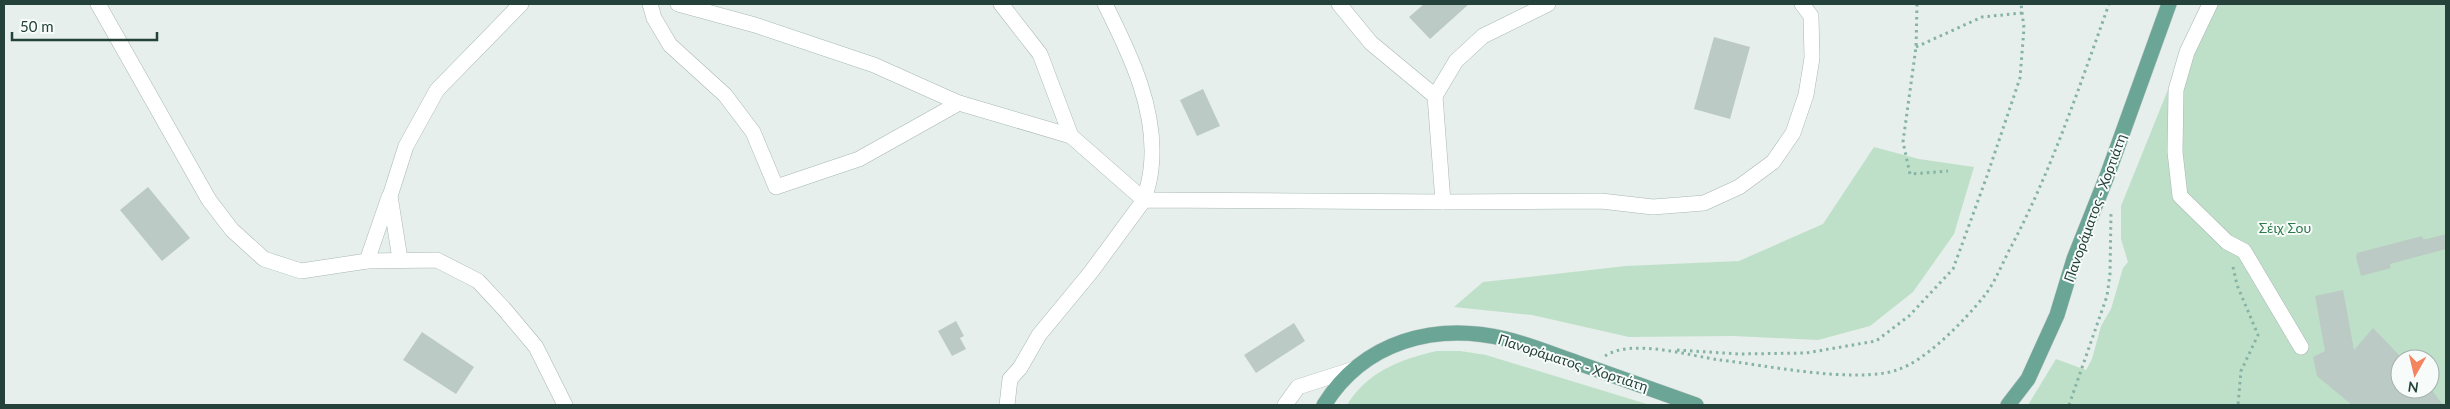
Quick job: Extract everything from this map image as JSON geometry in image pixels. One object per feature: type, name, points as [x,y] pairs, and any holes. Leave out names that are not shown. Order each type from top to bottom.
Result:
[{"type":"main road","name":"Πανοράματος - Χορτιάτη","points":[[2008,405],[2028,379],[2057,315],[2074,259],[2107,176],[2169,4]]},
{"type":"main road","name":"Πανοράματος - Χορτιάτη","points":[[1324,405],[1341,381],[1369,358],[1398,344],[1448,333],[1466,333],[1506,339],[1696,405]]},
{"type":"street","points":[[98,4],[147,94],[185,154],[209,200],[232,230],[264,259],[301,271],[367,261],[400,259],[437,260],[478,281],[536,347],[565,405]]},
{"type":"street","points":[[367,261],[406,146],[437,90],[521,4]]},
{"type":"street","points":[[650,4],[654,18],[670,45],[725,95],[753,132],[776,187],[859,159],[959,103]]},
{"type":"street","points":[[678,4],[755,25],[874,66],[959,103],[1071,136],[1144,200],[1601,202],[1653,206],[1704,203],[1740,187],[1773,162],[1793,133],[1806,95],[1812,58],[1811,16],[1802,4]]},
{"type":"street","points":[[1001,4],[1040,54],[1071,136]]},
{"type":"street","points":[[1006,405],[1010,379],[1020,368],[1039,335],[1091,272],[1144,200],[1151,170],[1152,138],[1140,79],[1105,4]]},
{"type":"street","points":[[1339,4],[1371,43],[1436,96]]},
{"type":"street","points":[[1443,202],[1436,96],[1456,61],[1483,36],[1548,4]]},
{"type":"street","points":[[2210,4],[2187,52],[2178,82],[2175,152],[2180,196],[2227,242],[2244,251],[2301,347]]},
{"type":"street","points":[[390,196],[400,259]]},
{"type":"street","points":[[1285,405],[1298,387],[1354,369]]},
{"type":"path","points":[[1917,4],[1916,47],[1903,142],[1910,174],[1948,171]]},
{"type":"path","points":[[1589,367],[1610,353],[1658,349],[1739,354],[1806,354],[1876,341],[1909,316],[1953,270],[2020,78],[2024,28],[2021,4]]},
{"type":"path","points":[[1658,349],[1715,359],[1793,369],[1866,374],[1897,370],[1939,346],[1986,294],[2031,209],[2109,4]]},
{"type":"path","points":[[1916,47],[1982,17],[2022,13]]},
{"type":"path","points":[[2069,405],[2107,296],[2110,274],[2110,204]]},
{"type":"path","points":[[2227,242],[2237,285],[2258,335],[2241,371],[2238,405]]},
{"type":"green space","name":"Σέιχ Σου","points":[[2217,4],[2446,4],[2446,405],[2028,405],[2056,359],[2086,370],[2092,359],[2101,326],[2111,309],[2123,268],[2128,262],[2121,239],[2121,206],[2188,40],[2199,45]]},
{"type":"green space","points":[[1874,147],[1919,159],[1974,167],[1954,234],[1913,292],[1870,326],[1818,340],[1733,336],[1629,337],[1532,315],[1454,307],[1483,282],[1626,266],[1739,261],[1823,224]]},
{"type":"green space","points":[[1437,351],[1460,351],[1486,355],[1650,405],[1347,405],[1364,384],[1386,369],[1410,358]]},
{"type":"building","points":[[1424,4],[1469,4],[1430,39],[1409,17]]},
{"type":"building","points":[[1714,37],[1750,47],[1730,119],[1694,109]]},
{"type":"building","points":[[1203,89],[1220,126],[1197,136],[1180,100]]},
{"type":"building","points":[[148,187],[190,238],[162,261],[120,210]]},
{"type":"building","points":[[2446,234],[2446,249],[2390,264],[2391,268],[2361,276],[2356,257],[2357,253],[2422,236],[2423,239],[2427,239]]},
{"type":"building","points":[[2343,290],[2354,350],[2373,328],[2393,349],[2390,349],[2390,399],[2438,399],[2443,405],[2352,405],[2317,376],[2313,357],[2325,351],[2315,296]]},
{"type":"building","points":[[956,321],[964,336],[960,338],[966,349],[952,356],[938,331]]},
{"type":"building","points":[[1294,323],[1305,341],[1256,373],[1244,355]]},
{"type":"building","points":[[422,332],[474,367],[456,394],[403,360]]}]
